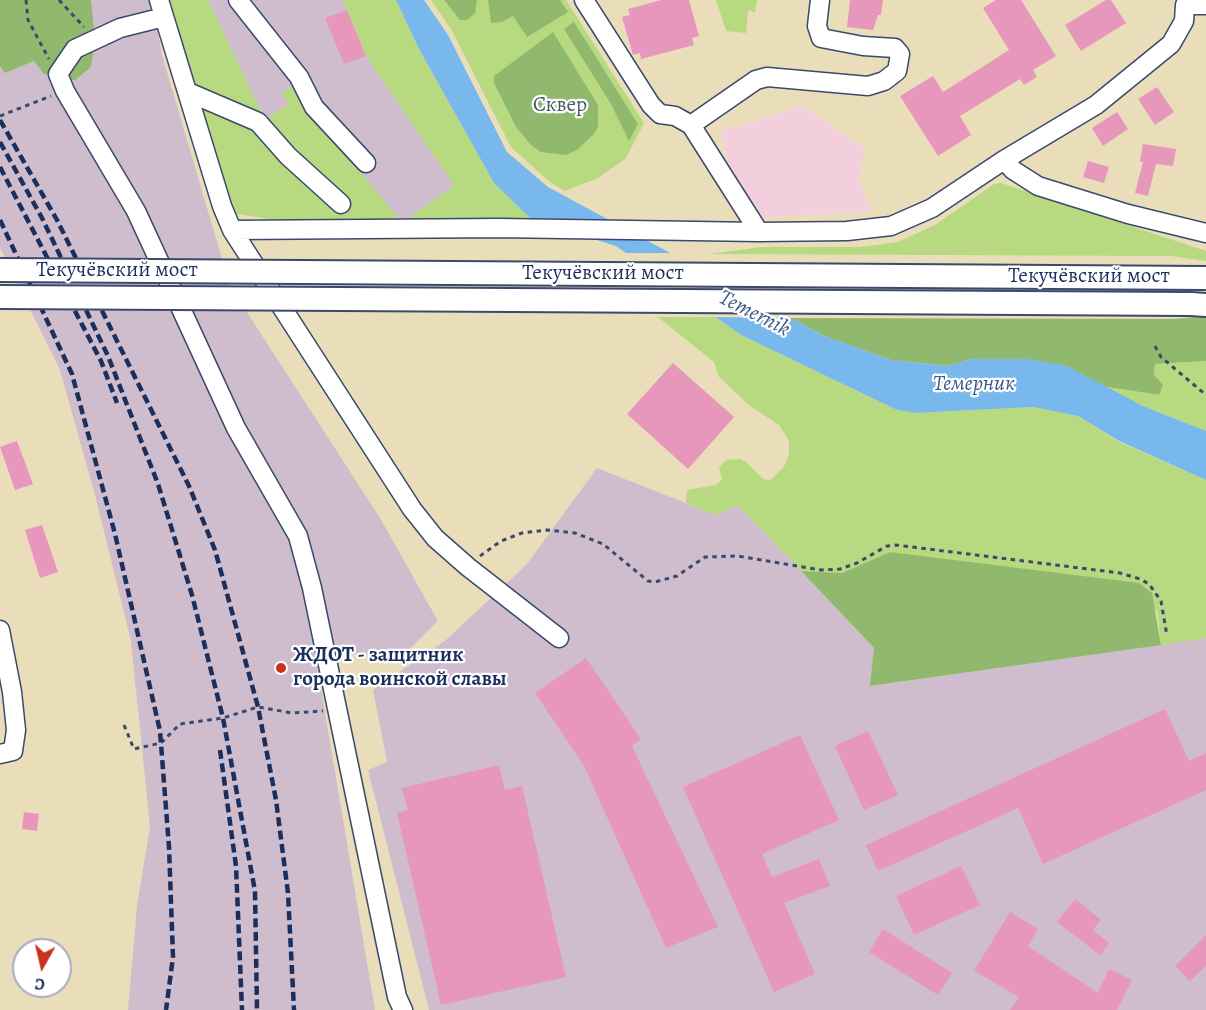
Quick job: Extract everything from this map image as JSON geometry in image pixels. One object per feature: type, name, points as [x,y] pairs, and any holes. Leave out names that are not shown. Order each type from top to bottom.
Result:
[{"type":"main road","name":"Текучёвский мост","points":[[0,270],[1206,278]]},
{"type":"main road","name":"Текучёвский мост","points":[[0,297],[1206,304]]},
{"type":"street","points":[[238,0],[299,77],[314,107],[366,163]]},
{"type":"street","points":[[584,0],[651,105],[660,114],[675,116],[691,125],[759,232]]},
{"type":"street","points":[[691,125],[756,80],[767,77],[868,86],[884,81],[897,71],[900,54],[895,48],[863,46],[821,38],[817,26],[820,0]]},
{"type":"street","points":[[232,230],[499,228],[759,232],[847,231],[891,226],[932,208],[1004,160],[1096,105],[1171,44],[1184,21],[1184,2],[1206,5]]},
{"type":"street","points":[[403,1010],[397,997],[338,711],[298,536],[236,428],[136,211],[65,91],[58,74],[75,50],[162,8],[222,206],[232,230],[412,509],[435,538],[468,567],[559,638]]},
{"type":"street","points":[[188,92],[258,122],[288,156],[341,204]]},
{"type":"street","points":[[1004,160],[1013,170],[1038,186],[1128,214],[1206,233]]},
{"type":"street","points":[[0,630],[12,692],[16,730],[6,752]]},
{"type":"path","points":[[26,0],[28,20],[58,74]]},
{"type":"path","points":[[59,0],[95,40]]},
{"type":"path","points":[[0,116],[65,91]]},
{"type":"path","points":[[1155,346],[1161,357],[1206,395]]},
{"type":"path","points":[[468,567],[501,541],[547,530],[575,533],[603,544],[648,581],[656,582],[677,576],[705,558],[738,555],[821,570],[840,569],[857,563],[887,546],[896,545],[1120,573],[1140,579],[1149,584],[1161,601],[1167,636]]},
{"type":"path","points":[[124,724],[134,749],[161,743],[180,724],[223,718],[258,707],[292,713],[338,711]]},
{"type":"shaded area","points":[[0,0],[152,0],[162,55],[230,286],[380,518],[438,621],[404,655],[315,653],[375,1010],[128,1010],[137,906],[150,827],[131,641],[95,495],[60,370],[0,248]]},
{"type":"shaded area","points":[[208,0],[343,0],[366,56],[455,185],[402,223],[353,166],[289,104],[265,121]]},
{"type":"shaded area","points":[[802,106],[865,149],[859,176],[870,212],[762,217],[731,172],[720,132]]},
{"type":"shaded area","points":[[597,468],[716,515],[738,505],[874,648],[871,686],[1206,638],[1206,1010],[429,1010],[368,770],[387,762],[373,690],[446,640],[527,564]]},
{"type":"green space","points":[[0,0],[91,0],[95,40],[91,67],[75,80],[44,74],[34,61],[5,73],[0,66]]},
{"type":"green space","points":[[170,0],[208,0],[265,120],[288,105],[282,92],[296,85],[302,100],[402,223],[297,223],[237,214],[222,180],[180,44]]},
{"type":"green space","points":[[343,0],[396,0],[419,49],[494,183],[532,220],[402,223],[454,185],[366,56]]},
{"type":"green space","name":"Сквер","points":[[431,0],[566,0],[644,123],[626,158],[598,178],[565,191],[551,183],[511,147],[451,29]]},
{"type":"green space","points":[[444,0],[477,0],[475,13],[467,20],[460,20]]},
{"type":"green space","points":[[488,0],[560,0],[568,12],[527,37],[513,16],[502,22],[491,23]]},
{"type":"green space","points":[[716,0],[757,0],[755,12],[748,11],[746,33],[726,31]]},
{"type":"green space","points":[[574,22],[638,124],[629,141],[611,104],[564,29]]},
{"type":"green space","points":[[553,32],[598,105],[598,127],[594,134],[577,150],[566,155],[541,152],[531,145],[516,127],[494,83],[494,76]]},
{"type":"green space","points":[[1001,183],[1206,251],[1206,261],[1171,256],[709,254],[761,247],[861,247],[898,242],[935,225],[994,184]]},
{"type":"green space","points":[[1206,316],[1206,361],[1155,364],[1154,375],[1163,385],[1159,395],[1101,386],[1067,366],[972,359],[948,366],[891,360],[824,336],[790,318],[1174,319]]},
{"type":"green space","points":[[658,317],[716,317],[741,335],[897,410],[916,413],[1033,407],[1078,416],[1119,442],[1206,480],[1206,638],[1161,645],[1157,611],[950,560],[890,552],[842,573],[801,571],[738,505],[716,515],[686,503],[687,490],[716,485],[722,479],[719,467],[727,460],[740,459],[763,479],[770,480],[784,467],[789,454],[789,441],[779,425],[750,406],[719,377],[714,362]]},
{"type":"green space","points":[[1206,361],[1206,431],[1143,406],[1101,386],[1159,395],[1154,375],[1155,364]]},
{"type":"green space","points":[[890,552],[1139,583],[1152,593],[1161,645],[870,686],[874,648],[801,571],[842,573]]},
{"type":"water","name":"Темерник","points":[[396,0],[424,0],[448,35],[507,152],[548,187],[824,336],[891,360],[948,366],[972,359],[1029,359],[1067,366],[1143,406],[1206,431],[1206,480],[1119,441],[1078,416],[1033,407],[916,413],[897,410],[741,335],[616,246],[532,220],[494,183],[419,49]]},
{"type":"pier","points":[[620,253],[674,253],[796,318],[711,317]]},
{"type":"building","points":[[661,0],[689,0],[699,36],[692,38],[694,45],[641,59],[640,53],[633,55],[622,17],[630,15],[628,9]]},
{"type":"building","points":[[850,0],[883,0],[881,15],[878,15],[873,30],[847,27]]},
{"type":"building","points":[[996,0],[1021,0],[1056,56],[1033,70],[1037,77],[1024,85],[1020,79],[960,116],[971,135],[938,156],[900,96],[933,76],[943,92],[1009,50],[983,8]]},
{"type":"building","points":[[1106,0],[1111,0],[1126,23],[1081,51],[1065,25]]},
{"type":"building","points":[[347,10],[366,56],[344,64],[325,18]]},
{"type":"building","points":[[1157,87],[1174,112],[1155,125],[1138,99]]},
{"type":"building","points":[[1117,112],[1128,129],[1103,146],[1092,128]]},
{"type":"building","points":[[1143,144],[1176,149],[1173,166],[1156,164],[1148,196],[1135,193],[1143,162],[1140,161]]},
{"type":"building","points":[[1088,161],[1109,167],[1104,183],[1083,177]]},
{"type":"building","points":[[673,363],[734,417],[688,469],[627,414]]},
{"type":"building","points":[[17,441],[33,484],[15,490],[0,447]]},
{"type":"building","points":[[42,525],[58,572],[40,578],[25,530]]},
{"type":"building","points":[[586,658],[641,739],[632,746],[718,927],[666,948],[584,766],[535,693]]},
{"type":"building","points":[[1165,709],[1189,761],[1206,753],[1206,790],[1043,864],[1018,808],[878,871],[866,845]]},
{"type":"building","points":[[868,731],[898,795],[864,810],[835,746]]},
{"type":"building","points":[[800,735],[839,820],[762,854],[772,877],[819,859],[830,886],[784,903],[815,974],[774,992],[683,787]]},
{"type":"building","points":[[499,765],[505,790],[522,786],[566,977],[441,1005],[397,813],[408,810],[402,788]]},
{"type":"building","points":[[24,812],[39,814],[37,831],[22,829]]},
{"type":"building","points":[[961,866],[980,905],[914,935],[896,896]]},
{"type":"building","points":[[1075,899],[1101,920],[1093,930],[1109,943],[1100,955],[1057,922]]},
{"type":"building","points":[[1010,912],[1038,929],[1028,946],[1098,993],[1109,969],[1132,980],[1117,1010],[1010,1010],[1019,997],[974,971]]},
{"type":"building","points":[[883,929],[952,973],[938,995],[869,952]]},
{"type":"building","points":[[1206,935],[1206,966],[1190,981],[1175,966]]},
{"type":"railway","points":[[0,120],[57,220],[189,486],[215,550],[258,707],[276,800],[288,893],[294,1010]]},
{"type":"railway","points":[[0,142],[42,218],[108,356],[158,484],[192,595],[223,718],[255,891],[257,1010]]},
{"type":"railway","points":[[0,167],[101,361],[117,403]]},
{"type":"railway","points":[[0,220],[72,374],[115,534],[160,731],[169,847],[173,957],[166,1010]]},
{"type":"railway","points":[[220,750],[236,866],[242,1010]]},
{"type":"place","name":"ЖДОТ - защитник города воинской славы","points":[[281,668]]},
{"type":"water label","name":"Temernik","points":[[754,314]]}]
